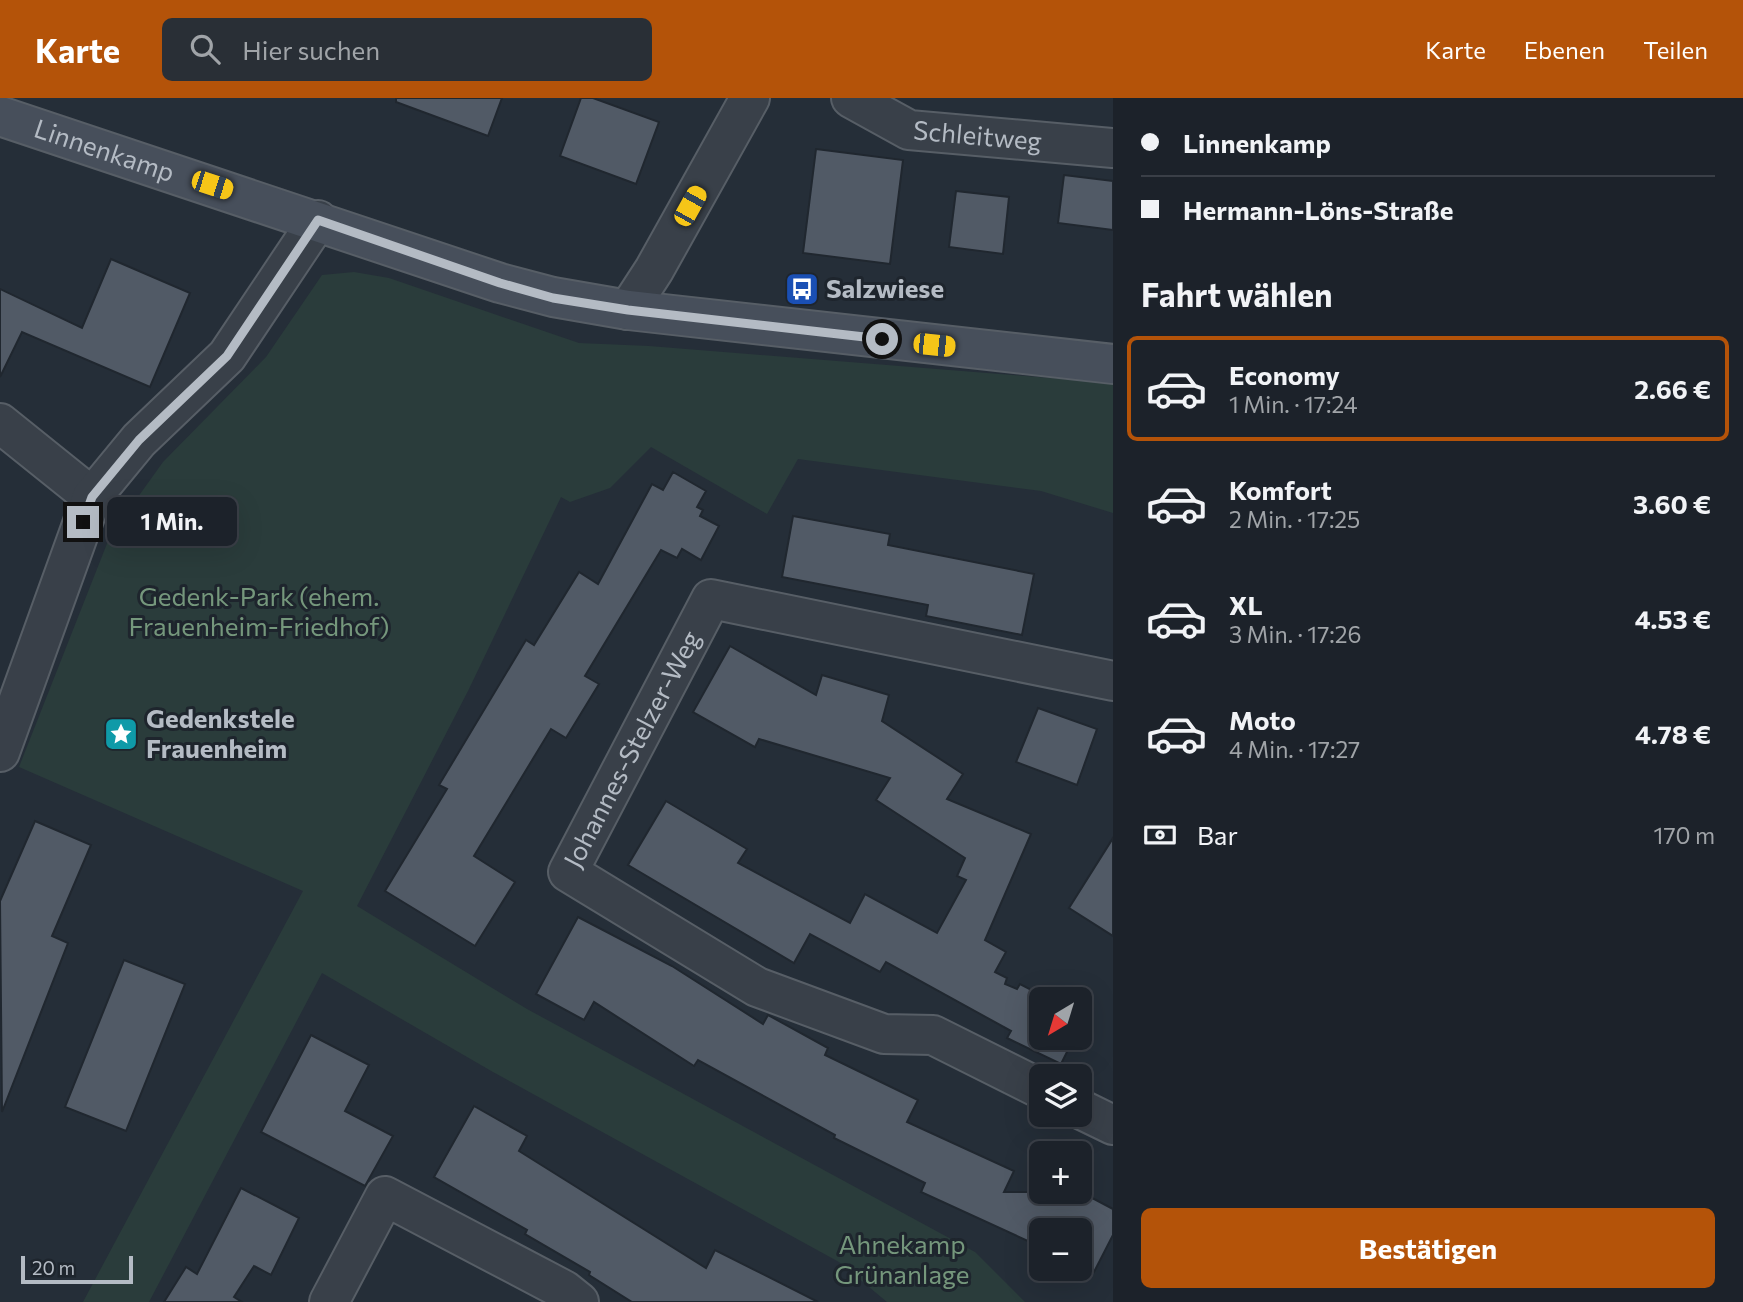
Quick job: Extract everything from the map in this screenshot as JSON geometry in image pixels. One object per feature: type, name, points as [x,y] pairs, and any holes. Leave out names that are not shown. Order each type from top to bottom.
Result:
[{"type":"main road","name":"Linnenkamp","points":[[0,116],[500,283],[553,298],[628,310],[1113,364]]},
{"type":"street","points":[[628,310],[654,270],[750,98]]},
{"type":"street","name":"Schleitweg","points":[[851,98],[909,130],[1113,148]]},
{"type":"street","points":[[0,752],[92,497],[139,440],[227,356],[318,220]]},
{"type":"street","points":[[0,423],[92,497]]},
{"type":"street","name":"Johannes-Stelzer-Weg","points":[[1029,1083],[933,1035],[884,1034],[757,987],[568,872],[710,599],[1113,681]]},
{"type":"street","points":[[1092,1115],[1113,1125]]},
{"type":"street","points":[[329,1302],[385,1196],[564,1290],[579,1302]]},
{"type":"green space","points":[[354,272],[389,278],[579,343],[649,346],[1113,383],[1113,513],[1041,491],[798,459],[767,514],[651,447],[610,488],[570,502],[561,497],[468,691],[357,906],[527,1009],[975,1252],[1025,1302],[887,1302],[839,1262],[493,1072],[322,973],[149,1302],[83,1302],[303,891],[19,767],[110,536],[163,462],[266,357],[322,275]]},
{"type":"building","points":[[396,98],[502,98],[488,136],[396,102]]},
{"type":"building","points":[[581,98],[593,98],[659,122],[636,184],[560,156]]},
{"type":"building","points":[[816,149],[903,160],[890,264],[803,253]]},
{"type":"building","points":[[1064,175],[1113,181],[1113,230],[1058,223]]},
{"type":"building","points":[[956,191],[1009,197],[1003,254],[949,247]]},
{"type":"building","points":[[111,259],[190,293],[150,387],[22,332],[0,377],[0,289],[82,328]]},
{"type":"building","points":[[673,472],[706,491],[697,507],[703,510],[700,516],[719,526],[701,560],[682,549],[677,558],[661,550],[585,676],[599,684],[566,738],[551,729],[474,856],[515,882],[475,946],[385,891],[447,789],[439,785],[526,640],[534,645],[579,572],[598,584],[652,484],[663,490]]},
{"type":"building","points":[[793,516],[890,534],[888,545],[1034,574],[1022,635],[926,616],[928,605],[782,577]]},
{"type":"building","points":[[730,646],[816,695],[822,675],[889,695],[882,721],[963,774],[947,799],[1031,834],[985,940],[1006,952],[995,972],[1007,978],[1005,984],[1017,989],[1020,984],[1029,989],[1029,1049],[1007,1038],[1011,1031],[886,962],[880,972],[810,934],[794,963],[628,865],[666,801],[747,849],[738,863],[850,923],[865,894],[937,933],[966,880],[957,876],[965,858],[876,800],[890,778],[759,739],[755,747],[693,712]]},
{"type":"building","points":[[1038,708],[1097,729],[1077,785],[1016,762]]},
{"type":"building","points":[[35,821],[91,845],[52,936],[68,943],[2,1112],[0,901]]},
{"type":"building","points":[[1113,838],[1113,936],[1069,908]]},
{"type":"building","points":[[578,917],[672,966],[763,1024],[768,1015],[828,1048],[825,1055],[918,1100],[907,1122],[1014,1171],[1004,1192],[1029,1192],[1029,1204],[1092,1204],[1092,1198],[1113,1209],[1113,1235],[1094,1272],[1092,1218],[1029,1218],[1029,1242],[921,1192],[925,1183],[834,1138],[835,1135],[698,1060],[694,1066],[594,1002],[584,1020],[536,994]]},
{"type":"building","points":[[124,960],[185,984],[126,1131],[65,1107]]},
{"type":"building","points":[[311,1035],[369,1065],[345,1111],[393,1136],[365,1186],[261,1132]]},
{"type":"building","points":[[1032,1050],[1068,1050],[1061,1064]]},
{"type":"building","points":[[474,1106],[527,1136],[519,1151],[706,1268],[715,1250],[818,1302],[632,1302],[589,1275],[590,1272],[525,1234],[527,1230],[434,1177]]},
{"type":"building","points":[[241,1188],[299,1218],[271,1275],[254,1266],[234,1297],[242,1302],[164,1302],[186,1267],[197,1274]]},
{"type":"place","name":"Salzwiese","points":[[802,289]]},
{"type":"place","name":"Gedenkstele Frauenheim","points":[[121,734]]},
{"type":"route","points":[[83,522],[92,497],[139,440],[227,356],[318,220],[500,283],[553,298],[628,310],[882,339]]},
{"type":"park label","name":"Gedenk-Park (ehem. Frauenheim-Friedhof)","points":[[259,612]]},
{"type":"park label","name":"Ahnekamp Grünanlage","points":[[902,1260]]}]
